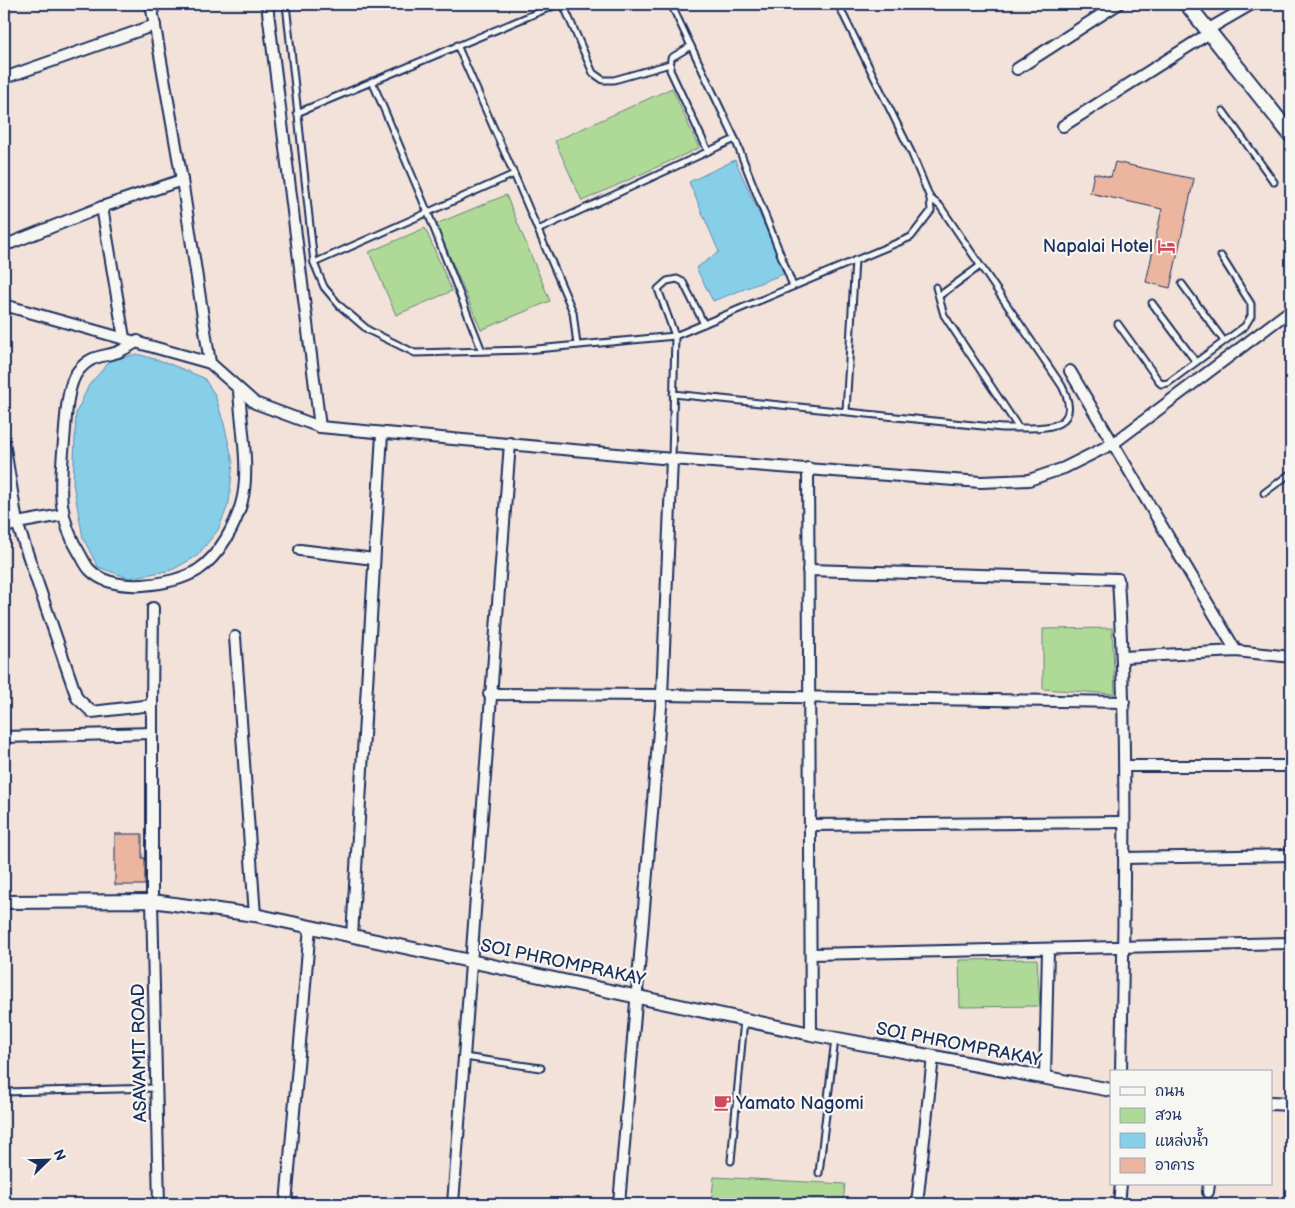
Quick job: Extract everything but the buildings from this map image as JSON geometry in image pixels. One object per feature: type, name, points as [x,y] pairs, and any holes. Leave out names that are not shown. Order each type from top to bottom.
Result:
[{"type":"main road","points":[[1187,4],[1291,135]]},
{"type":"street","points":[[151,4],[182,180],[210,363]]},
{"type":"street","points":[[267,4],[320,427]]},
{"type":"street","points":[[1017,69],[1118,4]]},
{"type":"street","points":[[1063,126],[1252,4]]},
{"type":"street","points":[[4,78],[155,25]]},
{"type":"street","points":[[11,243],[102,207],[182,180]]},
{"type":"street","points":[[102,207],[124,338]]},
{"type":"street","points":[[4,305],[71,326],[138,341],[210,363],[239,391],[255,403],[320,427],[672,459],[981,482],[1029,480],[1064,468],[1114,443],[1291,310]]},
{"type":"street","points":[[138,341],[117,352],[95,356],[77,372],[69,396],[65,427],[60,479],[62,515],[74,545],[90,570],[114,584],[138,586],[198,570],[220,548],[242,501],[245,480],[239,391]]},
{"type":"street","points":[[1070,371],[1236,651]]},
{"type":"street","points":[[352,936],[382,434]]},
{"type":"street","points":[[4,442],[17,523],[72,688],[82,706],[92,712],[152,706]]},
{"type":"street","points":[[453,1204],[489,694],[510,443]]},
{"type":"street","points":[[619,1204],[662,695],[672,459]]},
{"type":"street","points":[[808,468],[811,1034]]},
{"type":"street","points":[[4,528],[17,523],[62,515]]},
{"type":"street","points":[[300,550],[374,558]]},
{"type":"street","points":[[808,570],[1118,579],[1123,656],[1125,766],[1121,1070]]},
{"type":"street","name":"ASAVAMIT ROAD","points":[[153,608],[152,901],[159,1204]]},
{"type":"street","points":[[235,637],[255,915]]},
{"type":"street","points":[[1123,656],[1236,651],[1291,657]]},
{"type":"street","points":[[489,694],[1124,702]]},
{"type":"street","points":[[4,737],[152,733]]},
{"type":"street","points":[[1125,766],[1291,766]]},
{"type":"street","points":[[810,825],[1124,822]]},
{"type":"street","points":[[1124,858],[1291,855]]},
{"type":"street","name":"SOI PHROMPRAKAY","points":[[4,902],[152,901],[255,915],[835,1039],[1110,1090]]},
{"type":"street","points":[[286,1204],[310,926]]},
{"type":"street","points":[[812,954],[1291,943]]},
{"type":"street","points":[[1045,1078],[1048,950]]},
{"type":"street","points":[[917,1204],[933,1057]]},
{"type":"street","points":[[1272,1103],[1291,1104]]},
{"type":"street","points":[[1119,1204],[1121,1186]]},
{"type":"lane","points":[[286,4],[314,263],[324,287],[340,306],[368,330],[415,353],[526,350],[674,336],[911,237],[931,211],[930,198],[912,154],[838,4]]},
{"type":"lane","points":[[297,113],[558,4]]},
{"type":"lane","points":[[563,4],[593,73],[603,80],[614,80],[670,64]]},
{"type":"lane","points":[[672,4],[735,138],[793,286]]},
{"type":"lane","points":[[458,46],[573,312],[577,345]]},
{"type":"lane","points":[[691,46],[671,58],[670,70],[708,151]]},
{"type":"lane","points":[[372,81],[428,213],[482,351]]},
{"type":"lane","points":[[1223,111],[1274,182]]},
{"type":"lane","points":[[538,230],[735,138]]},
{"type":"lane","points":[[314,263],[514,174]]},
{"type":"lane","points":[[673,394],[1018,427],[1052,427],[1065,419],[1070,401],[1062,386],[940,206],[930,198]]},
{"type":"lane","points":[[1118,324],[1161,384],[1168,383],[1245,326],[1251,316],[1251,304],[1221,256]]},
{"type":"lane","points":[[846,412],[855,260]]},
{"type":"lane","points":[[939,296],[980,266]]},
{"type":"lane","points":[[672,459],[674,336],[658,289],[667,282],[677,279],[684,282],[704,324]]},
{"type":"lane","points":[[1182,284],[1224,341]]},
{"type":"lane","points":[[936,287],[944,315],[1018,427]]},
{"type":"lane","points":[[1152,303],[1196,362]]},
{"type":"lane","points":[[1264,493],[1291,474]]},
{"type":"lane","points":[[730,1161],[744,1019]]},
{"type":"lane","points":[[819,1173],[835,1039]]},
{"type":"lane","points":[[464,1057],[541,1068]]},
{"type":"lane","points":[[4,1092],[156,1088]]},
{"type":"green space","points":[[672,88],[699,148],[582,201],[555,141]]},
{"type":"green space","points":[[506,195],[550,301],[481,330],[436,224]]},
{"type":"green space","points":[[425,228],[452,291],[396,315],[369,252]]},
{"type":"green space","points":[[1112,628],[1115,694],[1043,689],[1043,629]]},
{"type":"green space","points":[[1037,959],[1040,1006],[960,1007],[959,960]]},
{"type":"green space","points":[[714,1177],[845,1184],[843,1204],[711,1204]]},
{"type":"water","points":[[735,160],[786,273],[713,301],[696,268],[719,252],[689,182]]},
{"type":"water","points":[[137,354],[165,362],[204,378],[215,395],[233,462],[229,503],[218,530],[197,556],[172,570],[129,578],[98,567],[83,538],[73,483],[76,413],[89,385],[110,361]]},
{"type":"place","name":"Napalai Hotel","points":[[1167,246]]},
{"type":"place","name":"Yamato Nagomi","points":[[722,1103]]}]
